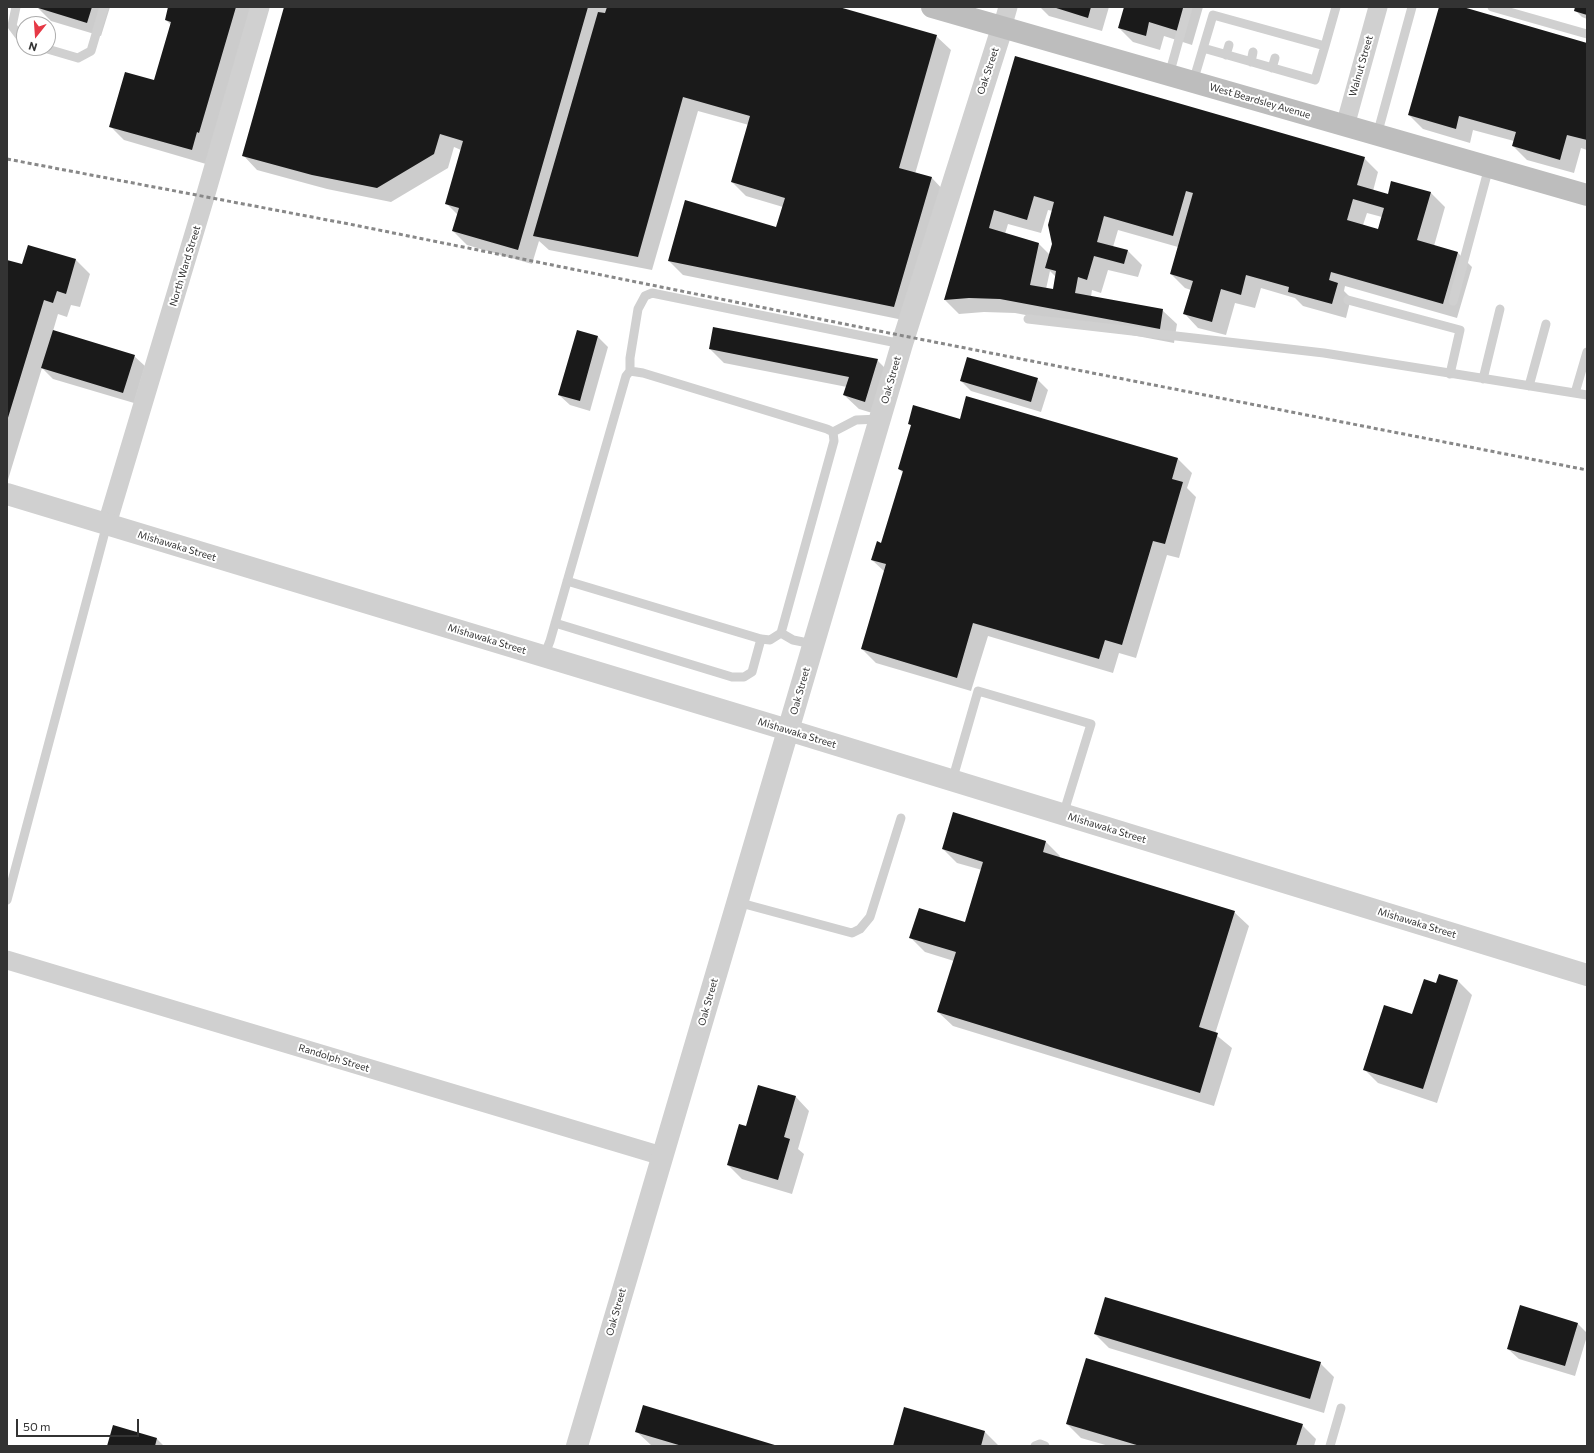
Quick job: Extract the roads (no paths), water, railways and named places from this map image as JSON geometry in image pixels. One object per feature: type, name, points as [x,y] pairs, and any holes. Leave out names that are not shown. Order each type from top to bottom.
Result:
[{"type":"main road","name":"West Beardsley Avenue","points":[[932,7],[1587,195]]},
{"type":"street","name":"North Ward Street","points":[[107,524],[205,198],[260,7]]},
{"type":"street","name":"Oak Street","points":[[577,1446],[902,344],[1008,7]]},
{"type":"street","name":"Walnut Street","points":[[1345,126],[1377,7]]},
{"type":"street","name":"Mishawaka Street","points":[[7,494],[788,730],[1587,975]]},
{"type":"street","name":"Randolph Street","points":[[7,960],[662,1156]]},
{"type":"lane","points":[[16,7],[12,26],[16,31]]},
{"type":"lane","points":[[56,52],[78,58],[91,51],[104,7]]},
{"type":"lane","points":[[1169,75],[1188,7]]},
{"type":"lane","points":[[1203,48],[1315,80],[1336,7]]},
{"type":"lane","points":[[1377,135],[1398,53],[1412,7]]},
{"type":"lane","points":[[1492,7],[1587,34]]},
{"type":"lane","points":[[1193,82],[1213,15],[1234,25],[1260,28],[1280,38],[1325,46]]},
{"type":"lane","points":[[1257,37],[1260,28]]},
{"type":"lane","points":[[1226,55],[1229,45]]},
{"type":"lane","points":[[1251,62],[1253,52]]},
{"type":"lane","points":[[1272,68],[1275,58]]},
{"type":"lane","points":[[1453,301],[1489,167]]},
{"type":"lane","points":[[544,656],[555,623],[626,376],[630,371],[630,358],[638,309],[645,296],[652,293],[902,344]]},
{"type":"lane","points":[[1348,300],[1460,330],[1450,374]]},
{"type":"lane","points":[[1483,379],[1500,309]]},
{"type":"lane","points":[[1028,319],[1324,353],[1587,395]]},
{"type":"lane","points":[[1529,386],[1546,324]]},
{"type":"lane","points":[[1575,393],[1587,352]]},
{"type":"lane","points":[[630,371],[643,373],[833,432]]},
{"type":"lane","points":[[833,432],[856,420],[880,419]]},
{"type":"lane","points":[[567,580],[761,639],[770,640],[781,634],[834,442],[833,432]]},
{"type":"lane","points":[[7,900],[107,524]]},
{"type":"lane","points":[[555,623],[732,677],[744,677],[752,672],[761,639]]},
{"type":"lane","points":[[781,634],[793,640],[813,644]]},
{"type":"lane","points":[[952,781],[978,691],[1091,724],[1063,814]]},
{"type":"lane","points":[[737,902],[852,934],[860,929],[870,917],[902,818]]},
{"type":"lane","points":[[1330,1446],[1342,1408]]},
{"type":"lane","points":[[1035,1446],[1040,1444],[1045,1446]]},
{"type":"railway","points":[[7,159],[354,225],[904,336],[1587,470]]}]
